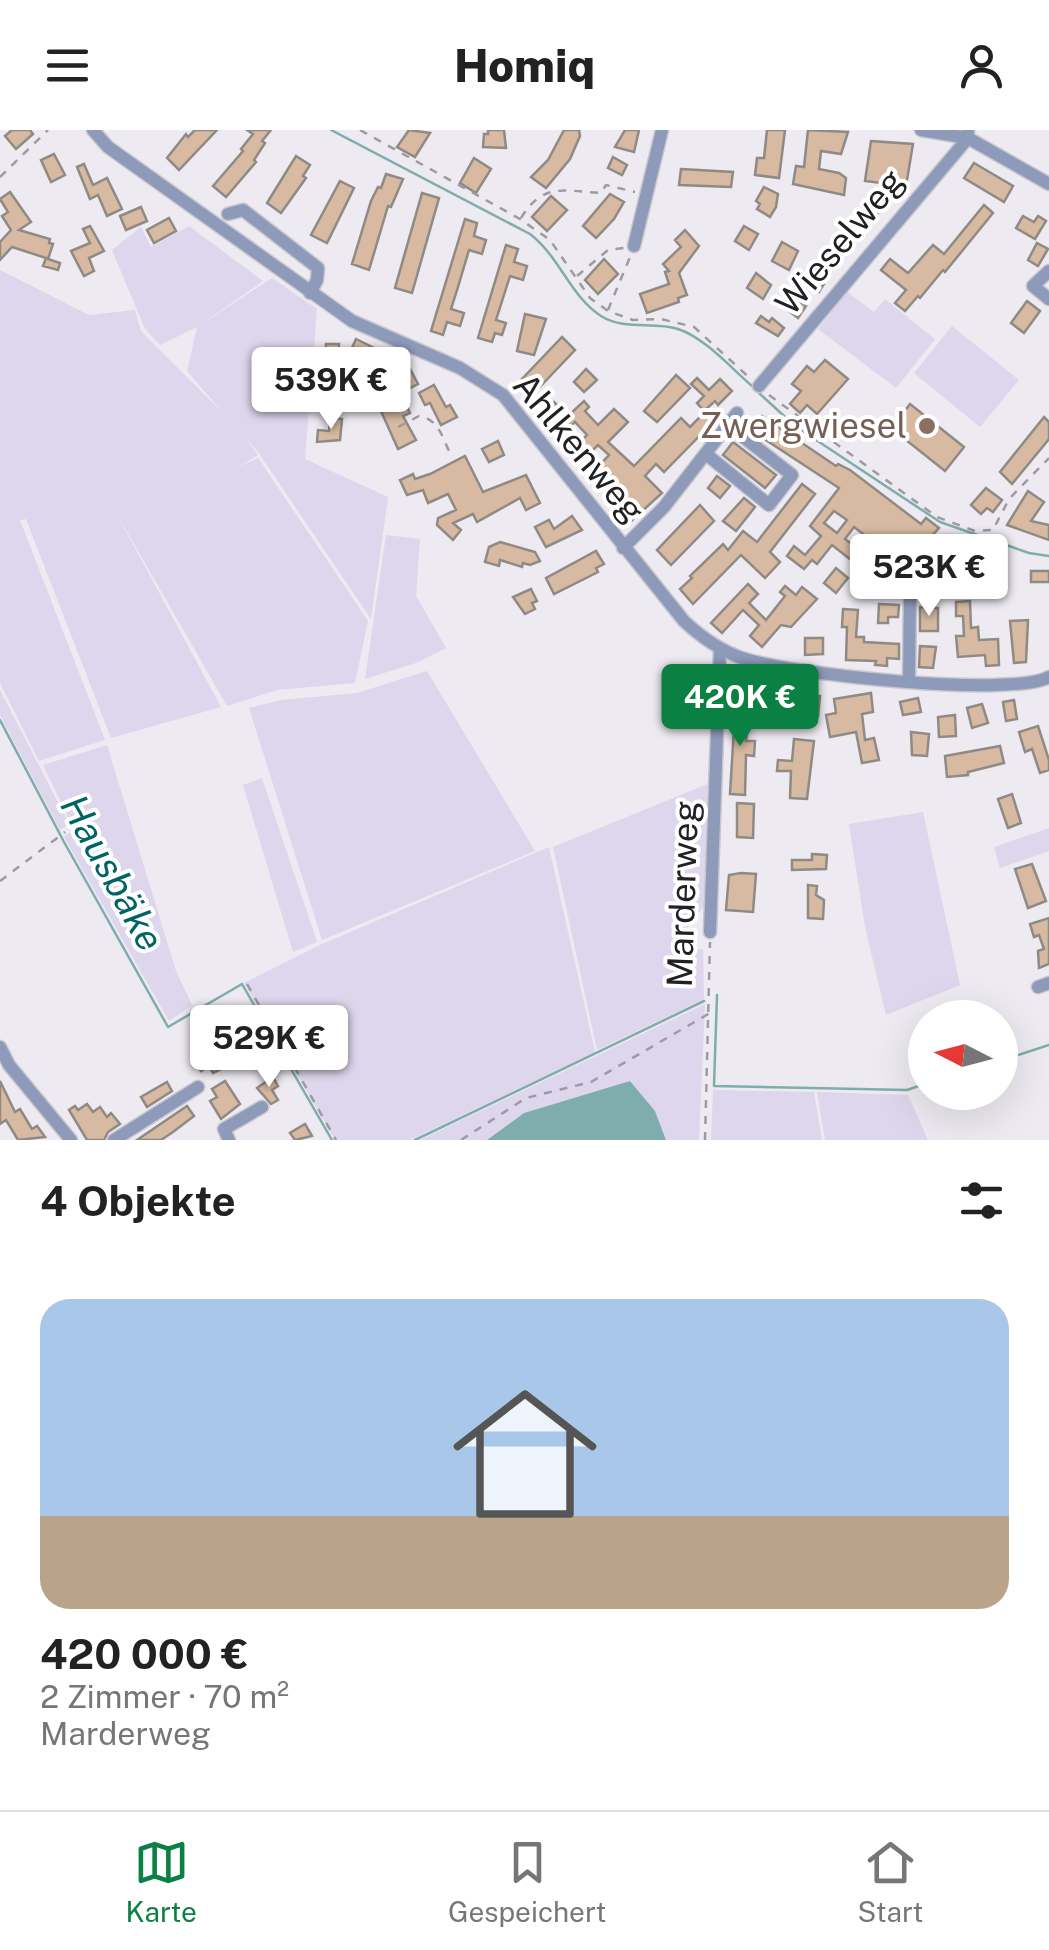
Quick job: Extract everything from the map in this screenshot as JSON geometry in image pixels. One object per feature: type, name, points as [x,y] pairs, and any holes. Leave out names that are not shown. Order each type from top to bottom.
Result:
[{"type":"street","name":"Ahlkenweg","points":[[93,130],[108,147],[352,321],[460,368],[503,395],[684,620],[720,650],[772,666],[908,680],[1023,686],[1048,681]]},
{"type":"street","points":[[634,246],[662,130]]},
{"type":"street","points":[[921,130],[968,134],[1049,184]]},
{"type":"street","name":"Wieselweg","points":[[759,386],[968,134]]},
{"type":"street","points":[[228,214],[243,210],[318,268],[310,293]]},
{"type":"street","points":[[1049,272],[1034,286],[1049,299]]},
{"type":"street","points":[[623,548],[645,530],[732,419],[792,475],[769,505],[706,454]]},
{"type":"street","points":[[908,680],[910,584],[933,558]]},
{"type":"street","name":"Marderweg","points":[[710,932],[720,650]]},
{"type":"street","points":[[0,1048],[71,1140]]},
{"type":"street","points":[[114,1140],[198,1087]]},
{"type":"street","points":[[229,1140],[224,1129],[262,1107]]},
{"type":"path","points":[[0,178],[48,130]]},
{"type":"path","points":[[360,130],[520,219],[550,240],[590,298],[608,311],[632,320],[661,319],[694,327],[759,386],[937,518],[964,528],[993,530],[1009,500],[1049,458]]},
{"type":"path","points":[[520,219],[537,197],[552,190],[600,193],[606,185],[648,194]]},
{"type":"path","points":[[576,277],[608,250],[634,246]]},
{"type":"path","points":[[608,311],[634,246]]},
{"type":"path","points":[[398,427],[420,416],[430,419],[450,451]]},
{"type":"path","points":[[0,881],[65,832]]},
{"type":"path","name":"Marderweg","points":[[705,1140],[710,932]]},
{"type":"path","points":[[247,984],[336,1140]]},
{"type":"path","points":[[462,1140],[526,1098],[591,1082],[710,1013]]},
{"type":"shaded area","points":[[189,226],[263,281],[197,327],[160,345],[145,329],[112,250],[141,227],[151,247]]},
{"type":"shaded area","points":[[0,270],[89,315],[135,310],[141,331],[223,413],[187,371],[197,327],[272,278],[317,309],[305,459],[388,497],[371,619],[258,452],[245,438],[258,455],[238,467],[258,458],[368,621],[355,683],[277,690],[227,706],[114,509],[221,707],[111,738],[26,519],[20,520],[105,740],[39,761],[0,683]]},
{"type":"shaded area","points":[[847,292],[874,312],[885,299],[935,339],[896,388],[818,329]]},
{"type":"shaded area","points":[[952,326],[1019,380],[980,427],[914,373]]},
{"type":"shaded area","points":[[386,535],[420,539],[416,596],[446,648],[416,663],[365,679]]},
{"type":"shaded area","points":[[427,671],[535,851],[322,940],[249,708],[281,700],[357,693]]},
{"type":"shaded area","points":[[0,690],[69,824],[60,830],[0,715]]},
{"type":"shaded area","points":[[107,745],[176,971],[192,1005],[169,1021],[64,837],[74,829],[43,765]]},
{"type":"shaded area","points":[[262,778],[317,942],[293,952],[243,785]]},
{"type":"shaded area","points":[[710,783],[704,906],[685,931],[686,949],[703,949],[704,999],[597,1050],[553,847]]},
{"type":"shaded area","points":[[923,812],[960,985],[923,1000],[908,1000],[908,1006],[886,1015],[865,927],[849,824]]},
{"type":"shaded area","points":[[1049,828],[1049,851],[1000,868],[994,847]]},
{"type":"shaded area","points":[[549,847],[595,1052],[410,1140],[335,1140],[244,983],[320,945]]},
{"type":"shaded area","points":[[705,1004],[699,1140],[666,1140],[655,1111],[630,1081],[524,1113],[487,1140],[420,1140]]},
{"type":"shaded area","points":[[713,1090],[814,1092],[822,1140],[711,1140]]},
{"type":"shaded area","points":[[817,1092],[908,1095],[908,1110],[915,1110],[928,1140],[825,1140]]},
{"type":"water","points":[[630,1081],[655,1111],[666,1140],[487,1140],[524,1113]]},
{"type":"building","points":[[12,130],[30,130],[33,134],[16,149],[5,136]]},
{"type":"building","points":[[195,130],[217,130],[179,170],[167,158],[186,134],[188,137]]},
{"type":"building","points":[[247,130],[271,130],[262,141],[265,143],[256,162],[226,197],[213,186],[243,151],[253,134]]},
{"type":"building","points":[[409,130],[430,133],[415,157],[397,147]]},
{"type":"building","points":[[488,130],[504,130],[506,148],[483,147]]},
{"type":"building","points":[[564,130],[579,130],[580,136],[570,159],[546,188],[531,177],[548,160]]},
{"type":"building","points":[[625,130],[639,130],[634,152],[615,147]]},
{"type":"building","points":[[767,130],[785,130],[779,178],[755,175],[757,158],[764,158]]},
{"type":"building","points":[[808,130],[848,132],[841,154],[821,151],[819,169],[846,178],[844,195],[793,184],[796,166],[804,167]]},
{"type":"building","points":[[871,141],[913,144],[906,186],[865,181]]},
{"type":"building","points":[[54,154],[65,175],[51,182],[41,160]]},
{"type":"building","points":[[296,156],[310,165],[303,176],[306,178],[281,213],[267,203]]},
{"type":"building","points":[[613,157],[627,165],[622,175],[608,168]]},
{"type":"building","points":[[474,158],[491,169],[476,193],[460,183]]},
{"type":"building","points":[[974,163],[1013,186],[1004,202],[964,178]]},
{"type":"building","points":[[84,164],[93,185],[107,178],[122,209],[107,216],[98,195],[90,199],[77,167]]},
{"type":"building","points":[[681,169],[733,172],[731,187],[679,185]]},
{"type":"building","points":[[386,174],[403,179],[391,207],[388,206],[369,270],[352,264],[371,201]]},
{"type":"building","points":[[340,181],[354,188],[327,243],[311,235]]},
{"type":"building","points":[[764,187],[778,194],[770,217],[757,209],[760,204],[756,201]]},
{"type":"building","points":[[10,192],[31,222],[19,230],[50,239],[53,244],[48,259],[60,263],[58,270],[43,266],[46,258],[12,247],[0,260],[0,242],[11,230],[2,216],[8,212],[0,199]]},
{"type":"building","points":[[422,193],[439,198],[412,293],[395,288]]},
{"type":"building","points":[[610,194],[624,202],[596,238],[583,226]]},
{"type":"building","points":[[551,196],[567,210],[547,231],[532,217]]},
{"type":"building","points":[[870,198],[882,208],[871,221],[859,211]]},
{"type":"building","points":[[984,205],[993,213],[945,272],[905,311],[895,303],[906,290],[881,270],[890,259],[908,273],[933,245],[944,254]]},
{"type":"building","points":[[141,207],[147,221],[126,230],[120,216]]},
{"type":"building","points":[[1023,216],[1034,222],[1038,216],[1046,221],[1035,239],[1016,228]]},
{"type":"building","points":[[169,218],[176,231],[154,243],[147,230]]},
{"type":"building","points":[[465,219],[477,223],[474,236],[486,240],[482,254],[469,250],[451,309],[464,313],[460,326],[447,322],[443,335],[431,331]]},
{"type":"building","points":[[90,226],[104,251],[89,258],[94,271],[84,276],[71,251],[90,243],[83,229]]},
{"type":"building","points":[[744,226],[758,234],[749,250],[735,241]]},
{"type":"building","points":[[685,230],[699,246],[679,273],[687,295],[678,298],[679,302],[647,313],[640,294],[669,284],[665,272],[669,271],[663,264],[681,247],[675,240]]},
{"type":"building","points":[[782,242],[798,251],[789,270],[772,261]]},
{"type":"building","points":[[1037,243],[1048,249],[1038,266],[1028,260]]},
{"type":"building","points":[[506,245],[518,249],[514,262],[527,266],[523,280],[510,276],[496,320],[506,323],[502,335],[495,333],[492,342],[478,338]]},
{"type":"building","points":[[604,259],[618,274],[598,294],[585,280]]},
{"type":"building","points":[[814,264],[830,274],[819,292],[803,282]]},
{"type":"building","points":[[756,273],[771,285],[763,299],[747,288]]},
{"type":"building","points":[[789,294],[806,306],[798,318],[781,305]]},
{"type":"building","points":[[1027,301],[1040,311],[1024,333],[1011,323]]},
{"type":"building","points":[[525,314],[546,319],[534,355],[517,351]]},
{"type":"building","points":[[761,316],[769,322],[772,318],[784,328],[778,336],[756,323]]},
{"type":"building","points":[[562,337],[575,350],[535,392],[522,379]]},
{"type":"building","points":[[356,339],[397,359],[392,371],[374,363],[369,373],[360,369],[367,355],[352,348]]},
{"type":"building","points":[[326,344],[339,344],[338,364],[325,363]]},
{"type":"building","points":[[825,360],[848,379],[817,414],[807,405],[800,413],[790,404],[801,391],[792,384],[807,366],[814,372]]},
{"type":"building","points":[[409,367],[418,384],[404,391],[399,382],[385,389],[381,381]]},
{"type":"building","points":[[586,369],[597,380],[584,392],[574,382]]},
{"type":"building","points":[[340,375],[338,403],[326,402],[327,387],[333,387]]},
{"type":"building","points":[[676,375],[690,388],[657,422],[644,411]]},
{"type":"building","points":[[697,378],[709,390],[720,379],[732,391],[718,405],[715,401],[704,411],[697,403],[704,396],[691,384]]},
{"type":"building","points":[[434,385],[446,407],[450,405],[457,417],[441,425],[430,403],[425,405],[419,393]]},
{"type":"building","points":[[403,399],[410,413],[403,416],[416,440],[398,449],[381,411]]},
{"type":"building","points":[[584,401],[589,407],[585,411],[598,425],[614,409],[628,422],[608,442],[634,466],[681,418],[690,427],[704,413],[713,422],[664,472],[656,464],[645,476],[662,493],[629,523],[622,515],[634,504],[595,470],[609,455],[598,445],[591,452],[580,442],[587,435],[575,422],[564,432],[543,412],[554,402],[568,416]]},
{"type":"building","points":[[910,404],[964,447],[945,471],[891,428]]},
{"type":"building","points":[[762,416],[836,466],[850,470],[921,524],[926,518],[939,528],[931,537],[935,540],[886,591],[832,545],[817,564],[812,560],[804,569],[787,556],[794,546],[805,555],[821,536],[810,526],[839,488],[752,431]],"holes":[[[834,511],[847,520],[837,533],[824,523]],[[854,527],[867,537],[858,549],[845,539]],[[875,543],[893,557],[883,569],[865,555]]]},
{"type":"building","points":[[1044,417],[1049,422],[1049,439],[1012,484],[1000,472]]},
{"type":"building","points":[[330,418],[342,419],[340,440],[317,442],[318,430],[329,431]]},
{"type":"building","points":[[498,441],[504,455],[489,462],[482,449]]},
{"type":"building","points":[[733,442],[776,475],[765,488],[723,455]]},
{"type":"building","points":[[465,456],[483,492],[526,475],[540,503],[526,510],[520,498],[477,522],[473,514],[453,523],[461,530],[453,540],[437,525],[438,518],[456,510],[448,494],[428,503],[423,490],[407,495],[400,480],[413,474],[415,479],[430,474]]},
{"type":"building","points":[[717,476],[730,486],[720,498],[708,488]]},
{"type":"building","points":[[802,484],[815,494],[770,552],[780,562],[765,578],[741,555],[693,604],[680,589],[690,576],[723,544],[728,550],[743,531],[757,542]]},
{"type":"building","points":[[986,488],[1002,500],[993,512],[987,508],[981,514],[971,505]]},
{"type":"building","points":[[1028,491],[1044,502],[1031,521],[1049,525],[1049,540],[1007,525]]},
{"type":"building","points":[[744,498],[755,507],[736,531],[723,521]]},
{"type":"building","points":[[700,505],[714,521],[671,565],[657,550]]},
{"type":"building","points":[[572,516],[582,530],[546,547],[535,527],[549,520],[554,529]]},
{"type":"building","points":[[500,542],[535,552],[540,561],[523,563],[522,567],[500,560],[499,566],[485,562],[489,547]]},
{"type":"building","points":[[968,549],[969,562],[995,561],[996,581],[982,582],[982,570],[953,572],[952,550]]},
{"type":"building","points":[[596,551],[604,564],[596,568],[598,572],[554,594],[546,578]]},
{"type":"building","points":[[836,568],[848,578],[836,593],[824,583]]},
{"type":"building","points":[[936,570],[944,577],[928,594],[921,588]]},
{"type":"building","points":[[1031,571],[1049,571],[1049,582],[1031,582]]},
{"type":"building","points":[[748,584],[758,594],[749,603],[766,620],[785,596],[780,592],[785,586],[796,595],[802,587],[817,599],[791,627],[781,625],[762,647],[750,636],[759,625],[743,610],[722,633],[711,623]]},
{"type":"building","points":[[531,589],[537,601],[532,603],[535,609],[525,614],[513,597]]},
{"type":"building","points":[[970,601],[971,628],[978,627],[979,640],[998,639],[999,665],[986,666],[985,655],[958,657],[956,636],[964,636],[963,616],[956,616],[956,602]]},
{"type":"building","points":[[879,604],[899,605],[898,617],[878,623]]},
{"type":"building","points":[[920,607],[938,608],[938,631],[920,631]]},
{"type":"building","points":[[843,609],[858,610],[856,637],[864,637],[864,642],[899,644],[899,659],[887,658],[887,666],[875,665],[876,661],[846,660]]},
{"type":"building","points":[[1028,620],[1026,662],[1014,663],[1010,621]]},
{"type":"building","points":[[805,638],[823,638],[823,654],[805,655]]},
{"type":"building","points":[[920,646],[936,647],[933,668],[919,667]]},
{"type":"building","points":[[749,676],[767,680],[765,686],[820,696],[818,716],[809,714],[810,708],[786,704],[785,710],[772,707],[774,697],[746,691]]},
{"type":"building","points":[[871,693],[873,712],[862,714],[865,740],[874,738],[879,760],[862,763],[856,732],[830,737],[826,715],[836,713],[834,699]]},
{"type":"building","points":[[736,695],[744,697],[741,710],[750,712],[746,741],[755,741],[754,756],[746,755],[745,795],[730,794]]},
{"type":"building","points":[[918,698],[921,712],[903,715],[900,702]]},
{"type":"building","points":[[1014,700],[1017,719],[1006,721],[1003,702]]},
{"type":"building","points":[[982,704],[988,723],[972,728],[967,708]]},
{"type":"building","points":[[955,715],[956,736],[939,737],[938,717]]},
{"type":"building","points":[[1038,726],[1049,760],[1049,770],[1040,773],[1032,749],[1025,752],[1019,732]]},
{"type":"building","points":[[911,732],[929,734],[927,756],[912,755]]},
{"type":"building","points":[[794,739],[814,741],[807,799],[790,798],[791,771],[777,771],[778,760],[792,761]]},
{"type":"building","points":[[1000,746],[1004,763],[968,775],[947,777],[945,756]]},
{"type":"building","points":[[1012,794],[1021,823],[1008,828],[998,799]]},
{"type":"building","points":[[737,803],[754,804],[753,838],[737,837]]},
{"type":"building","points":[[812,854],[827,855],[826,869],[792,870],[792,860],[812,860]]},
{"type":"building","points":[[1032,864],[1046,901],[1028,908],[1015,869]]},
{"type":"building","points":[[756,874],[753,912],[726,910],[729,875]]},
{"type":"building","points":[[808,885],[817,886],[816,895],[824,900],[823,919],[808,918]]},
{"type":"building","points":[[1049,918],[1049,964],[1039,968],[1038,951],[1044,949],[1030,924]]},
{"type":"building","points":[[229,1042],[235,1052],[225,1059],[229,1065],[213,1073],[209,1066],[201,1071],[196,1064]]},
{"type":"building","points":[[273,1077],[278,1086],[272,1090],[278,1100],[271,1104],[257,1088]]},
{"type":"building","points":[[0,1081],[15,1112],[20,1109],[32,1129],[37,1126],[45,1137],[18,1140],[6,1120],[0,1124]]},
{"type":"building","points":[[225,1081],[240,1104],[221,1119],[210,1101],[217,1097],[212,1089]]},
{"type":"building","points":[[167,1082],[172,1091],[147,1107],[141,1097]]},
{"type":"building","points":[[87,1104],[93,1112],[100,1107],[107,1117],[111,1113],[120,1124],[104,1140],[87,1140],[69,1110]]},
{"type":"building","points":[[187,1106],[194,1116],[173,1132],[161,1140],[137,1140]]},
{"type":"building","points":[[305,1124],[312,1136],[295,1140],[290,1133]]},
{"type":"waterway","points":[[331,130],[530,234],[581,298],[601,316],[620,323],[668,327],[688,333],[752,386]]},
{"type":"waterway","points":[[759,393],[795,426],[940,522],[1029,553],[1049,556]]},
{"type":"waterway","name":"Hausbäke","points":[[0,720],[168,1027],[242,984],[332,1140]]},
{"type":"waterway","points":[[717,995],[714,1086],[908,1090]]},
{"type":"waterway","points":[[415,1140],[704,1001]]},
{"type":"waterway","points":[[1018,1055],[1049,1045]]},
{"type":"place","name":"Zwergwiesel","points":[[927,426]]}]
